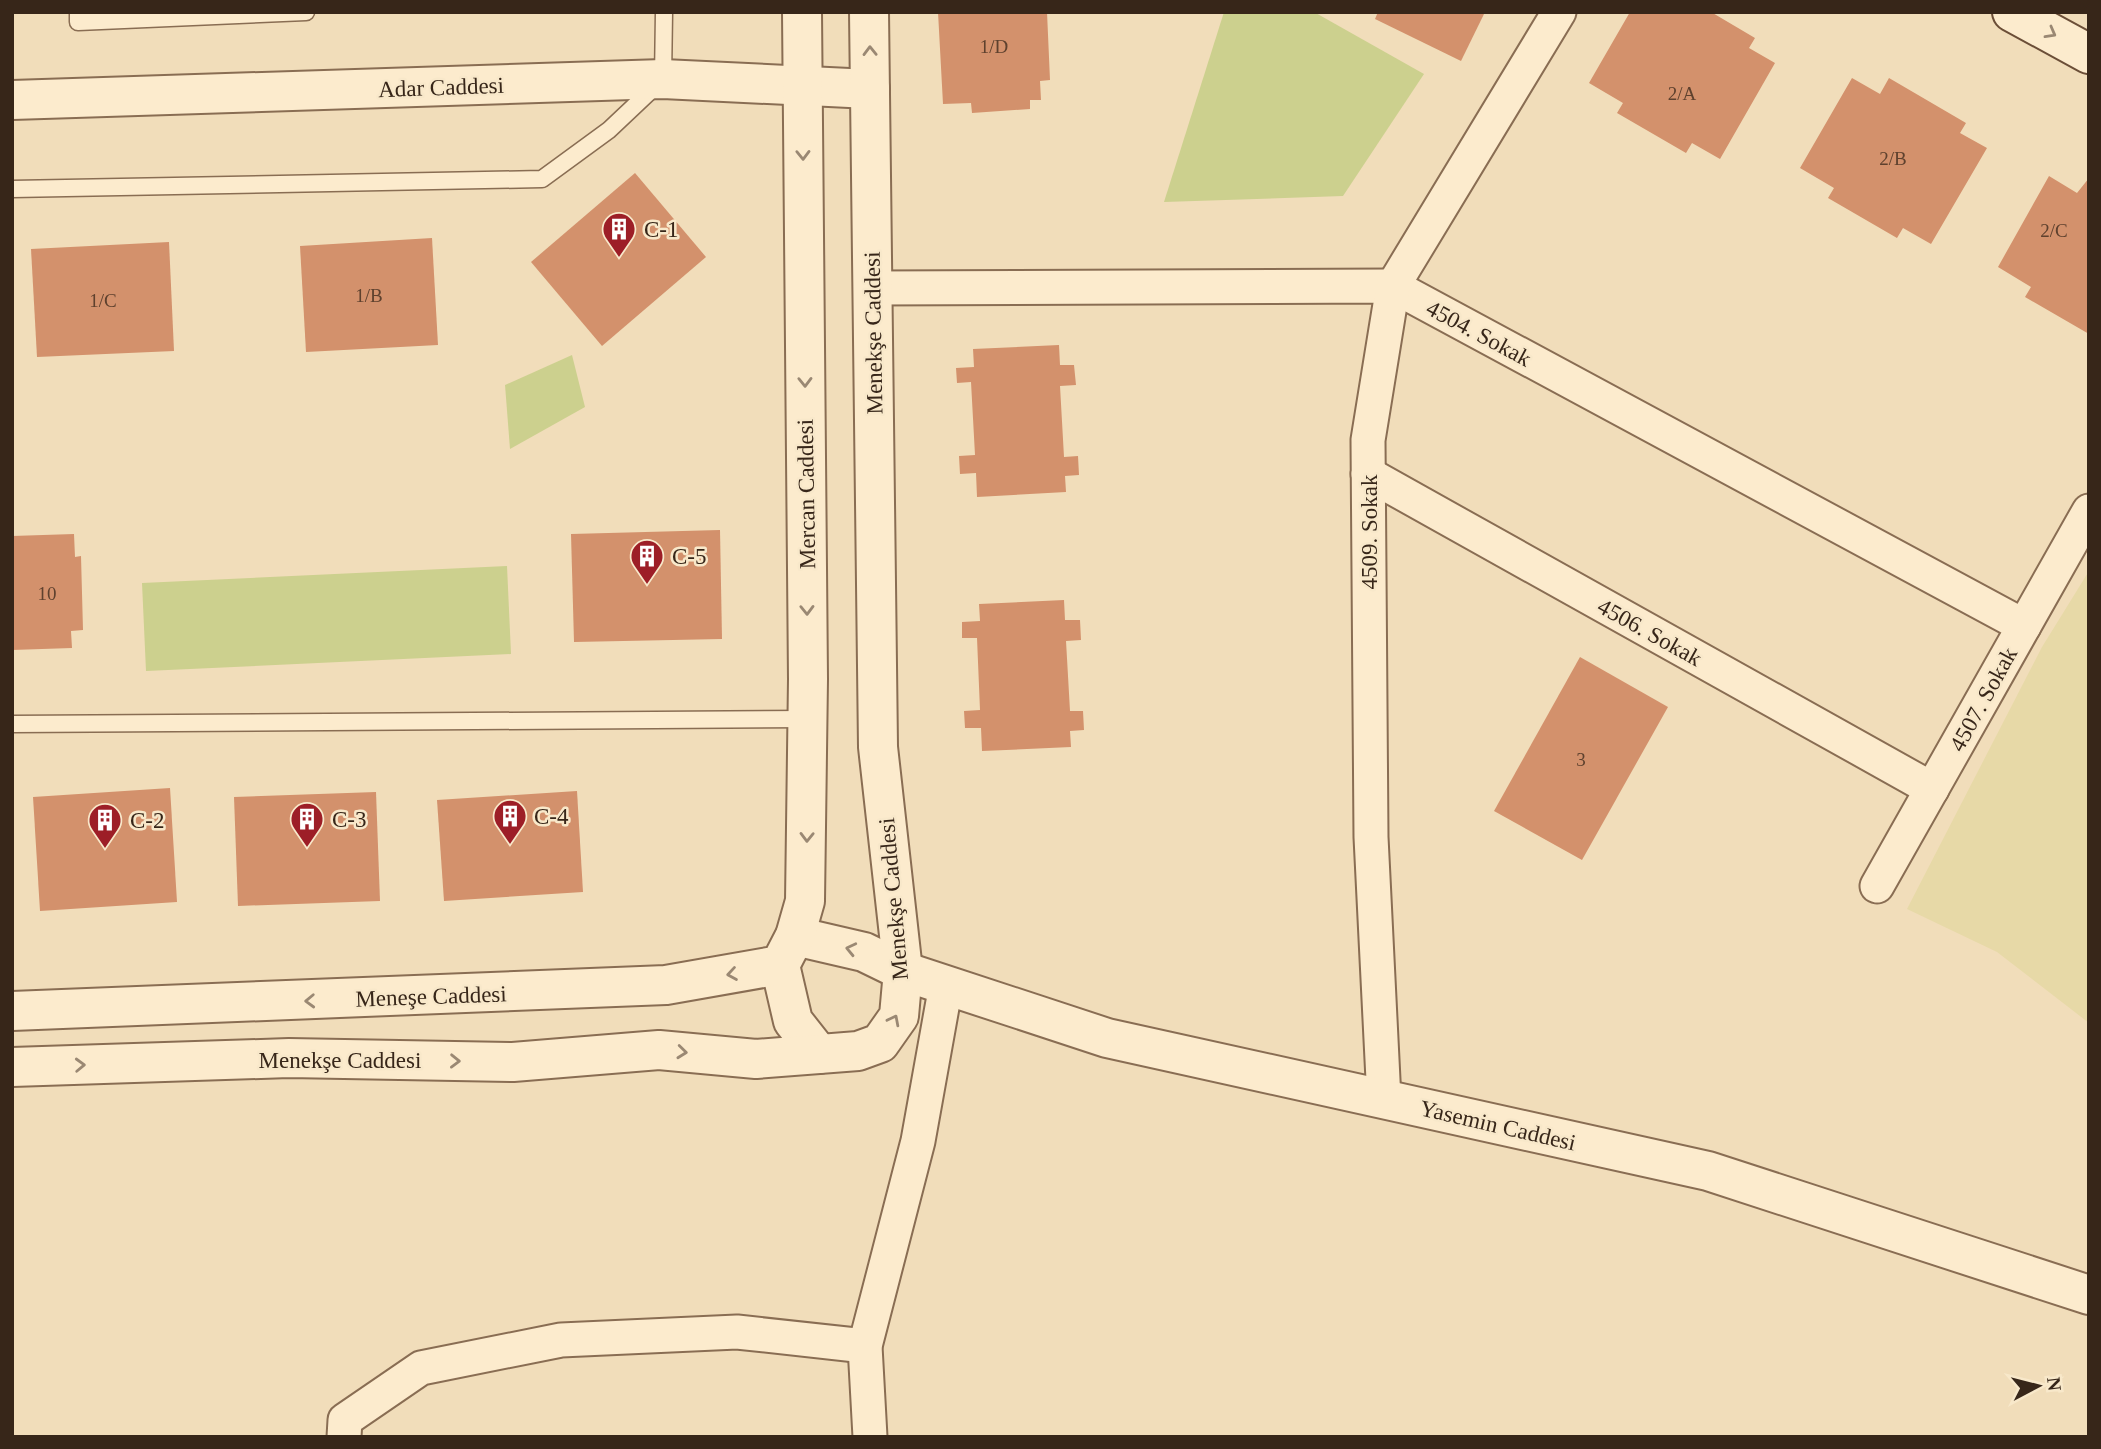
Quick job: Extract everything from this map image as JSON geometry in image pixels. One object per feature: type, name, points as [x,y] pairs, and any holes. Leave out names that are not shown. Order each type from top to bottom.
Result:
[{"type":"street","name":"Mercan Caddesi","points":[[802,12],[808,719],[793,934],[793,1021],[819,1054]]},
{"type":"street","name":"Menekşe Caddesi","points":[[12,1067],[289,1058],[513,1062],[659,1050],[756,1059],[859,1051],[880,1043],[899,1016],[903,971],[877,747],[869,12]]},
{"type":"street","name":"4509. Sokak","points":[[1384,1100],[1371,837],[1368,440],[1393,286],[1559,12]]},
{"type":"street","points":[[2012,12],[2089,54]]},
{"type":"street","name":"Adar Caddesi","points":[[12,100],[663,79],[870,89]]},
{"type":"street","name":"4504. Sokak","points":[[873,288],[1393,286],[2024,626]]},
{"type":"street","name":"4506. Sokak","points":[[1368,474],[1932,789]]},
{"type":"street","name":"4507. Sokak","points":[[1877,886],[2089,512]]},
{"type":"street","name":"Yasemin Caddesi","points":[[793,934],[864,952],[903,971],[1107,1038],[1708,1171],[2089,1295]]},
{"type":"street","name":"Meneşe Caddesi","points":[[12,1012],[666,985],[793,934]]},
{"type":"street","points":[[870,1437],[865,1346],[918,1141],[946,985]]},
{"type":"street","points":[[344,1437],[345,1420],[421,1368],[561,1340],[737,1332],[865,1346]]},
{"type":"lane","points":[[78,12],[78,22],[306,12]]},
{"type":"lane","points":[[12,189],[542,179],[609,130],[663,79],[664,12]]},
{"type":"lane","points":[[12,724],[808,719]]},
{"type":"shaded area","points":[[2089,571],[2089,1023],[1997,952],[1907,909],[2042,647]]},
{"type":"green space","points":[[1224,12],[1314,12],[1424,74],[1343,196],[1164,202]]},
{"type":"green space","points":[[572,355],[585,407],[510,449],[505,385]]},
{"type":"green space","points":[[507,566],[511,654],[146,671],[142,583]]},
{"type":"building","points":[[938,12],[1047,12],[1050,80],[1040,81],[1041,100],[1030,100],[1030,109],[972,113],[971,103],[943,104]]},
{"type":"building","points":[[1378,12],[1485,12],[1461,61],[1375,19]]},
{"type":"building","points":[[1630,12],[1711,12],[1755,38],[1749,48],[1775,63],[1720,159],[1692,143],[1686,153],[1617,113],[1623,103],[1589,83]]},
{"type":"building","points":[[1852,78],[1880,94],[1889,78],[1966,123],[1960,133],[1987,148],[1931,244],[1903,228],[1897,238],[1828,198],[1834,188],[1800,168]]},
{"type":"building","name":"C-1","points":[[635,173],[706,257],[602,346],[531,262]]},
{"type":"building","points":[[2049,176],[2077,193],[2089,178],[2089,334],[2025,297],[2031,287],[1998,267]]},
{"type":"building","points":[[432,238],[438,345],[306,352],[300,246]]},
{"type":"building","points":[[169,242],[174,351],[37,357],[31,249]]},
{"type":"building","points":[[1059,345],[1060,365],[1074,365],[1076,385],[1060,386],[1064,457],[1078,456],[1079,475],[1065,476],[1066,492],[977,497],[976,473],[960,474],[959,456],[975,455],[971,382],[957,383],[956,368],[974,367],[973,349]]},
{"type":"building","name":"C-5","points":[[720,530],[722,639],[574,642],[571,534]]},
{"type":"building","points":[[74,534],[75,557],[81,556],[83,630],[71,631],[72,648],[12,650],[12,536]]},
{"type":"building","points":[[1064,600],[1065,620],[1080,620],[1081,640],[1066,641],[1070,711],[1083,711],[1084,730],[1070,731],[1071,747],[982,751],[981,728],[965,728],[964,711],[980,710],[977,638],[962,638],[962,622],[980,621],[979,604]]},
{"type":"building","points":[[1580,657],[1668,707],[1582,860],[1494,811]]},
{"type":"building","name":"C-2","points":[[170,788],[177,902],[40,911],[33,797]]},
{"type":"building","name":"C-4","points":[[577,791],[583,892],[444,901],[437,800]]},
{"type":"building","name":"C-3","points":[[376,792],[380,901],[238,906],[234,797]]},
{"type":"place","name":"C-1","points":[[619,259]]},
{"type":"place","name":"C-5","points":[[647,586]]},
{"type":"place","name":"C-4","points":[[510,846]]},
{"type":"place","name":"C-3","points":[[307,849]]},
{"type":"place","name":"C-2","points":[[105,850]]}]
